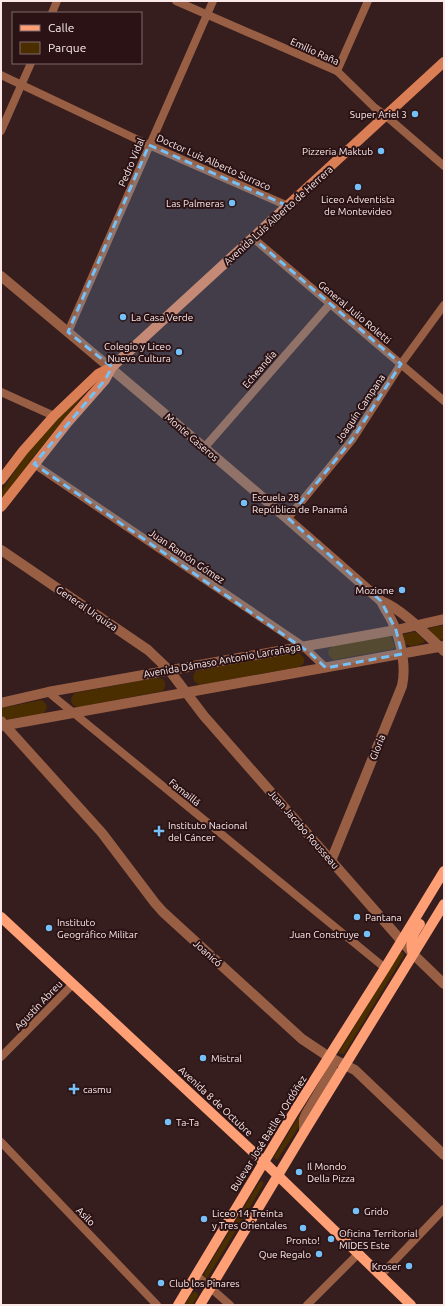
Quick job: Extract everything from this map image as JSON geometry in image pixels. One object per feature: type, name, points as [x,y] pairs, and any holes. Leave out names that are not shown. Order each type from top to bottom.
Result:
[{"type":"main road","name":"Avenida Luis Alberto de Herrera","points":[[1,480],[23,451],[78,391],[98,374],[112,367],[444,62]]},
{"type":"main road","name":"Avenida Luis Alberto de Herrera","points":[[1,507],[68,422],[105,380],[112,367]]},
{"type":"main road","name":"Bulevar José Batlle y Ordóñez","points":[[178,1305],[264,1162],[444,871]]},
{"type":"main road","points":[[413,954],[410,944],[411,939],[444,884]]},
{"type":"main road","points":[[200,1305],[345,1064],[444,904]]},
{"type":"main road","name":"Avenida 8 de Octubre","points":[[1,917],[278,1175],[411,1305]]},
{"type":"street","points":[[52,12],[57,1]]},
{"type":"street","name":"Emilio Raña","points":[[176,1],[337,70],[375,108],[444,166]]},
{"type":"street","name":"Pedro Vidal","points":[[68,332],[213,1]]},
{"type":"street","points":[[337,70],[368,1]]},
{"type":"street","points":[[1,131],[31,64]]},
{"type":"street","name":"Doctor Luis Alberto Surraco","points":[[1,75],[149,145],[288,206]]},
{"type":"street","name":"General Julio Roletti","points":[[253,238],[444,401]]},
{"type":"street","name":"Monte Caseros","points":[[1,276],[112,367],[204,448],[288,518],[381,601],[396,630]]},
{"type":"street","name":"Echeandía","points":[[204,448],[330,304]]},
{"type":"street","name":"Joaquín Campana","points":[[288,518],[352,440],[401,364],[444,305]]},
{"type":"street","points":[[1,392],[54,416]]},
{"type":"street","name":"Juan Ramón Gómez","points":[[34,464],[303,646],[326,668]]},
{"type":"street","name":"General Urquiza","points":[[1,550],[148,650],[169,670]]},
{"type":"street","name":"Monte Caseros","points":[[381,601],[388,603],[442,648]]},
{"type":"street","name":"Avenida Dámaso Antonio Larrañaga","points":[[1,703],[48,692],[396,630],[444,619]]},
{"type":"street","name":"Gloria","points":[[332,861],[402,686],[404,677],[402,654],[396,630]]},
{"type":"street","points":[[3,724],[442,648]]},
{"type":"street","name":"Juan Jacobo Rousseau","points":[[169,670],[204,716],[413,954],[444,984]]},
{"type":"street","name":"Famaillá","points":[[48,692],[385,968]]},
{"type":"street","name":"Joanicó","points":[[3,724],[102,833],[163,912],[302,1039],[329,1057],[355,1070],[444,1155]]},
{"type":"street","name":"Agustín Abreu","points":[[1,1057],[73,984]]},
{"type":"street","points":[[304,1132],[306,1114],[332,1070],[332,1062],[329,1057]]},
{"type":"street","name":"Asilo","points":[[1,1142],[157,1305]]},
{"type":"street","points":[[381,1275],[444,1209]]},
{"type":"street","points":[[307,1305],[359,1253]]},
{"type":"street","points":[[196,1275],[230,1305]]},
{"type":"highlighted area","points":[[149,145],[288,206],[253,238],[401,364],[352,440],[288,518],[381,601],[396,630],[402,654],[326,668],[310,653],[34,464],[105,380],[112,367],[68,332]]},
{"type":"green space","points":[[90,387],[34,456],[1,500],[1,492],[29,450],[51,424]]},
{"type":"green space","points":[[444,625],[444,640],[438,639],[428,629],[430,628]]},
{"type":"green space","points":[[413,632],[417,633],[425,642],[413,646],[404,643],[401,635]]},
{"type":"green space","points":[[391,636],[395,647],[393,649],[333,660],[328,654],[329,649],[334,645]]},
{"type":"green space","points":[[295,652],[304,658],[304,663],[299,667],[199,685],[194,681],[193,675],[196,671]]},
{"type":"green space","points":[[155,678],[163,679],[165,682],[163,691],[79,707],[74,706],[71,701],[72,696],[75,693]]},
{"type":"green space","points":[[41,700],[47,707],[46,711],[42,714],[6,719],[1,714],[2,708]]},
{"type":"green space","points":[[400,952],[403,952],[404,955],[344,1054],[340,1054],[339,1052]]},
{"type":"green space","points":[[327,1070],[297,1130],[277,1160],[274,1157]]},
{"type":"green space","points":[[260,1181],[263,1182],[263,1185],[208,1277],[205,1279],[204,1275],[206,1270]]},
{"type":"green space","points":[[197,1292],[198,1296],[192,1305],[185,1305],[192,1293]]},
{"type":"place","name":"Super Ariel 3","points":[[415,114]]},
{"type":"place","name":"Pizzeria Maktub","points":[[381,151]]},
{"type":"place","name":"Liceo Adventista de Montevideo","points":[[358,187]]},
{"type":"place","name":"Las Palmeras","points":[[232,203]]},
{"type":"place","name":"La Casa Verde","points":[[123,317]]},
{"type":"place","name":"Colegio y Liceo Nueva Cultura","points":[[179,352]]},
{"type":"place","name":"Escuela 28 República de Panamá","points":[[244,503]]},
{"type":"place","name":"Mozione","points":[[402,590]]},
{"type":"place","name":"Instituto Nacional del Cáncer","points":[[159,831]]},
{"type":"place","name":"Pantana","points":[[357,917]]},
{"type":"place","name":"Instituto Geográfico Militar","points":[[49,928]]},
{"type":"place","name":"Juan Construye","points":[[367,934]]},
{"type":"place","name":"Mistral","points":[[203,1058]]},
{"type":"place","name":"casmu","points":[[74,1089]]},
{"type":"place","name":"Ta-Ta","points":[[168,1122]]},
{"type":"place","name":"Il Mondo Della Pizza","points":[[299,1172]]},
{"type":"place","name":"Grido","points":[[356,1211]]},
{"type":"place","name":"Liceo 14 Treinta y Tres Orientales","points":[[204,1219]]},
{"type":"place","name":"Pronto!","points":[[303,1228]]},
{"type":"place","name":"Oficina Territorial MIDES Este","points":[[331,1239]]},
{"type":"place","name":"Que Regalo","points":[[319,1254]]},
{"type":"place","name":"Kroser","points":[[409,1266]]},
{"type":"place","name":"Club los Pinares","points":[[161,1283]]}]
